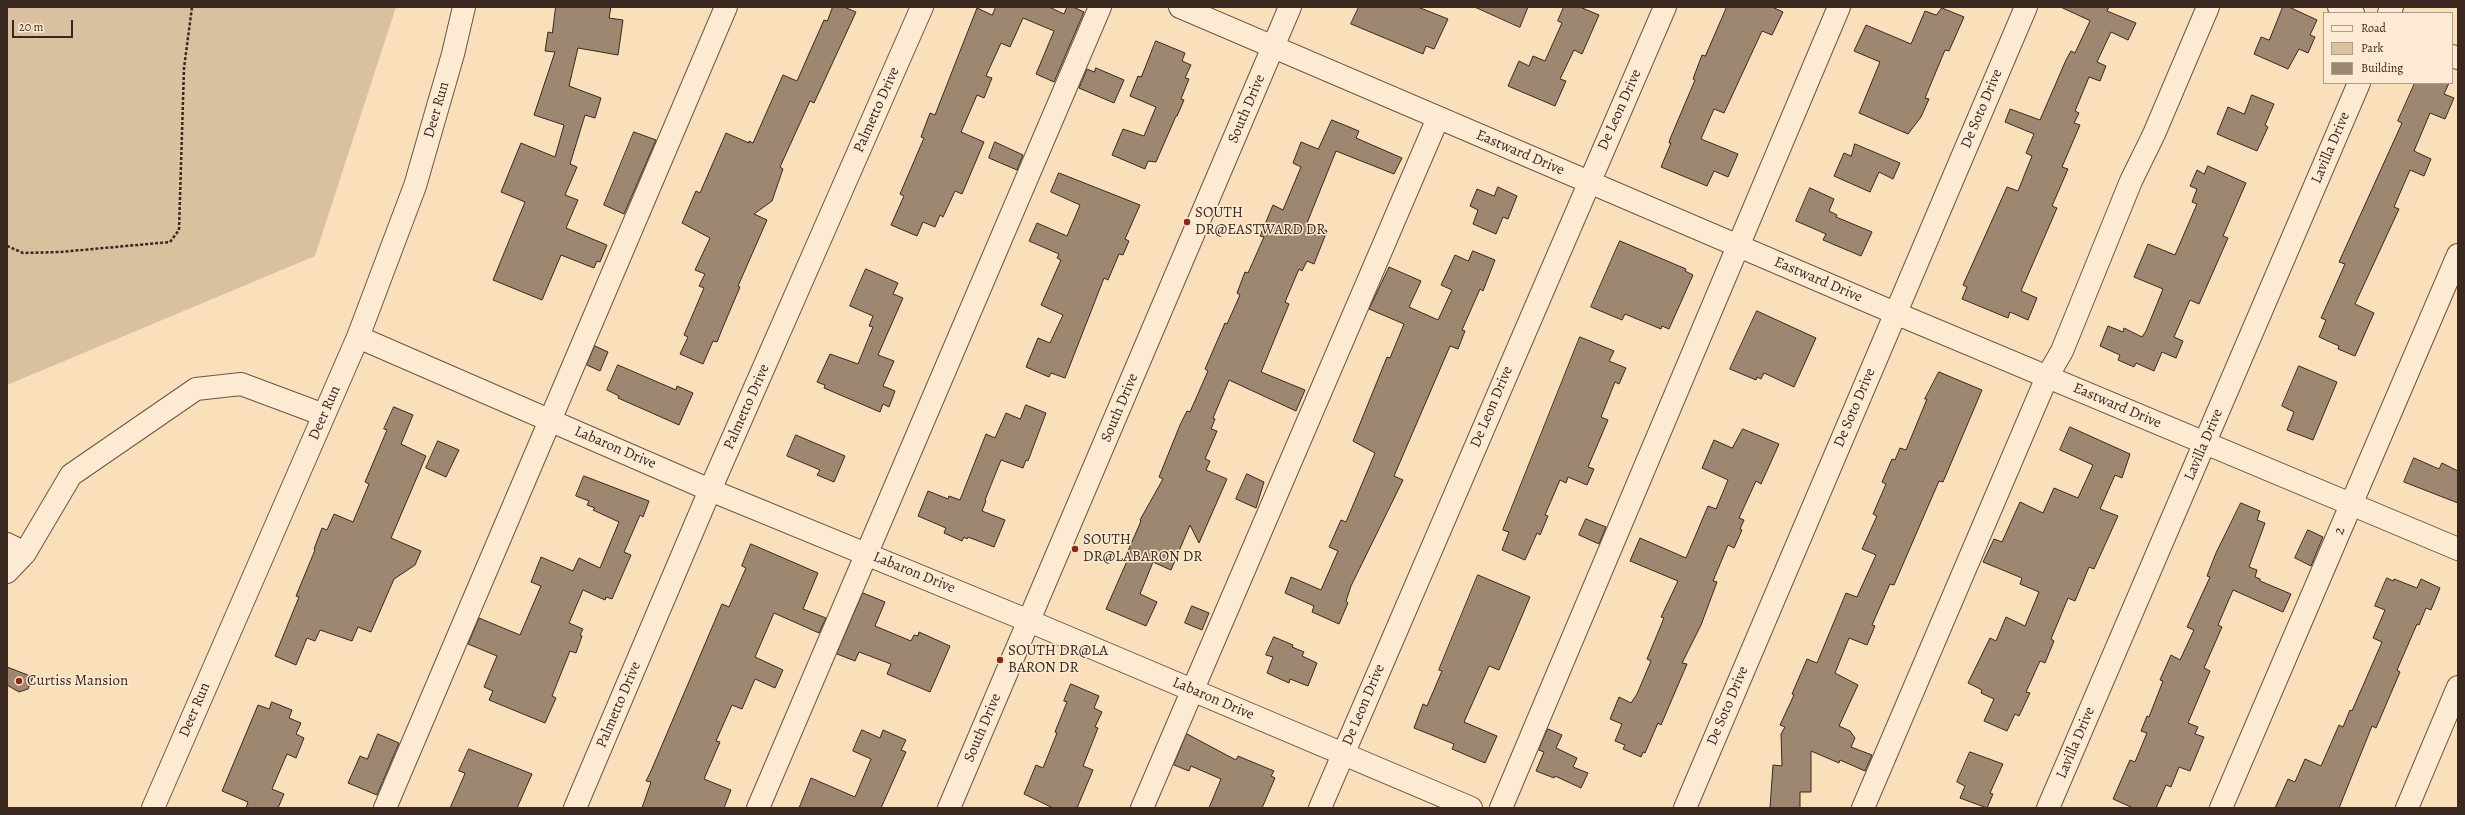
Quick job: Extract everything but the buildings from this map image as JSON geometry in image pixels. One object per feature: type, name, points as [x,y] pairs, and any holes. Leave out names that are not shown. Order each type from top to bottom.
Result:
[{"type":"street","name":"Deer Run","points":[[153,808],[358,337],[415,186],[453,54],[464,7]]},
{"type":"street","points":[[385,808],[726,7]]},
{"type":"street","name":"Palmetto Drive","points":[[575,808],[710,490],[922,7]]},
{"type":"street","points":[[758,808],[1100,7]]},
{"type":"street","name":"Eastward Drive","points":[[1180,7],[1895,313],[2458,549]]},
{"type":"street","name":"South Drive","points":[[949,808],[1290,7]]},
{"type":"street","name":"De Leon Drive","points":[[1320,808],[1588,182],[1665,7]]},
{"type":"street","points":[[1501,808],[1839,7]]},
{"type":"street","name":"De Soto Drive","points":[[1685,808],[2026,7]]},
{"type":"street","points":[[1863,808],[2047,377],[2062,351],[2131,181],[2154,134],[2208,7]]},
{"type":"street","points":[[2339,7],[2351,12]]},
{"type":"street","name":"Lavilla Drive","points":[[2048,808],[2359,84]]},
{"type":"street","points":[[1142,808],[1438,118]]},
{"type":"street","name":"2","points":[[2221,808],[2458,255]]},
{"type":"street","name":"Labaron Drive","points":[[358,337],[710,490],[1029,621],[1471,808]]},
{"type":"street","points":[[7,572],[16,549],[71,475],[196,389],[241,384],[324,415]]},
{"type":"street","points":[[2407,808],[2458,687]]},
{"type":"path","points":[[7,246],[23,253],[60,252],[170,242],[179,230],[184,68],[192,7]]},
{"type":"green space","points":[[7,7],[396,7],[315,256],[7,385]]},
{"type":"place","name":"SOUTH DR@EASTWARD DR","points":[[1187,222]]},
{"type":"place","name":"SOUTH DR@LABARON DR","points":[[1075,549]]},
{"type":"place","name":"SOUTH DR@LA BARON DR","points":[[1000,660]]},
{"type":"place","name":"Curtiss Mansion","points":[[19,681]]}]
